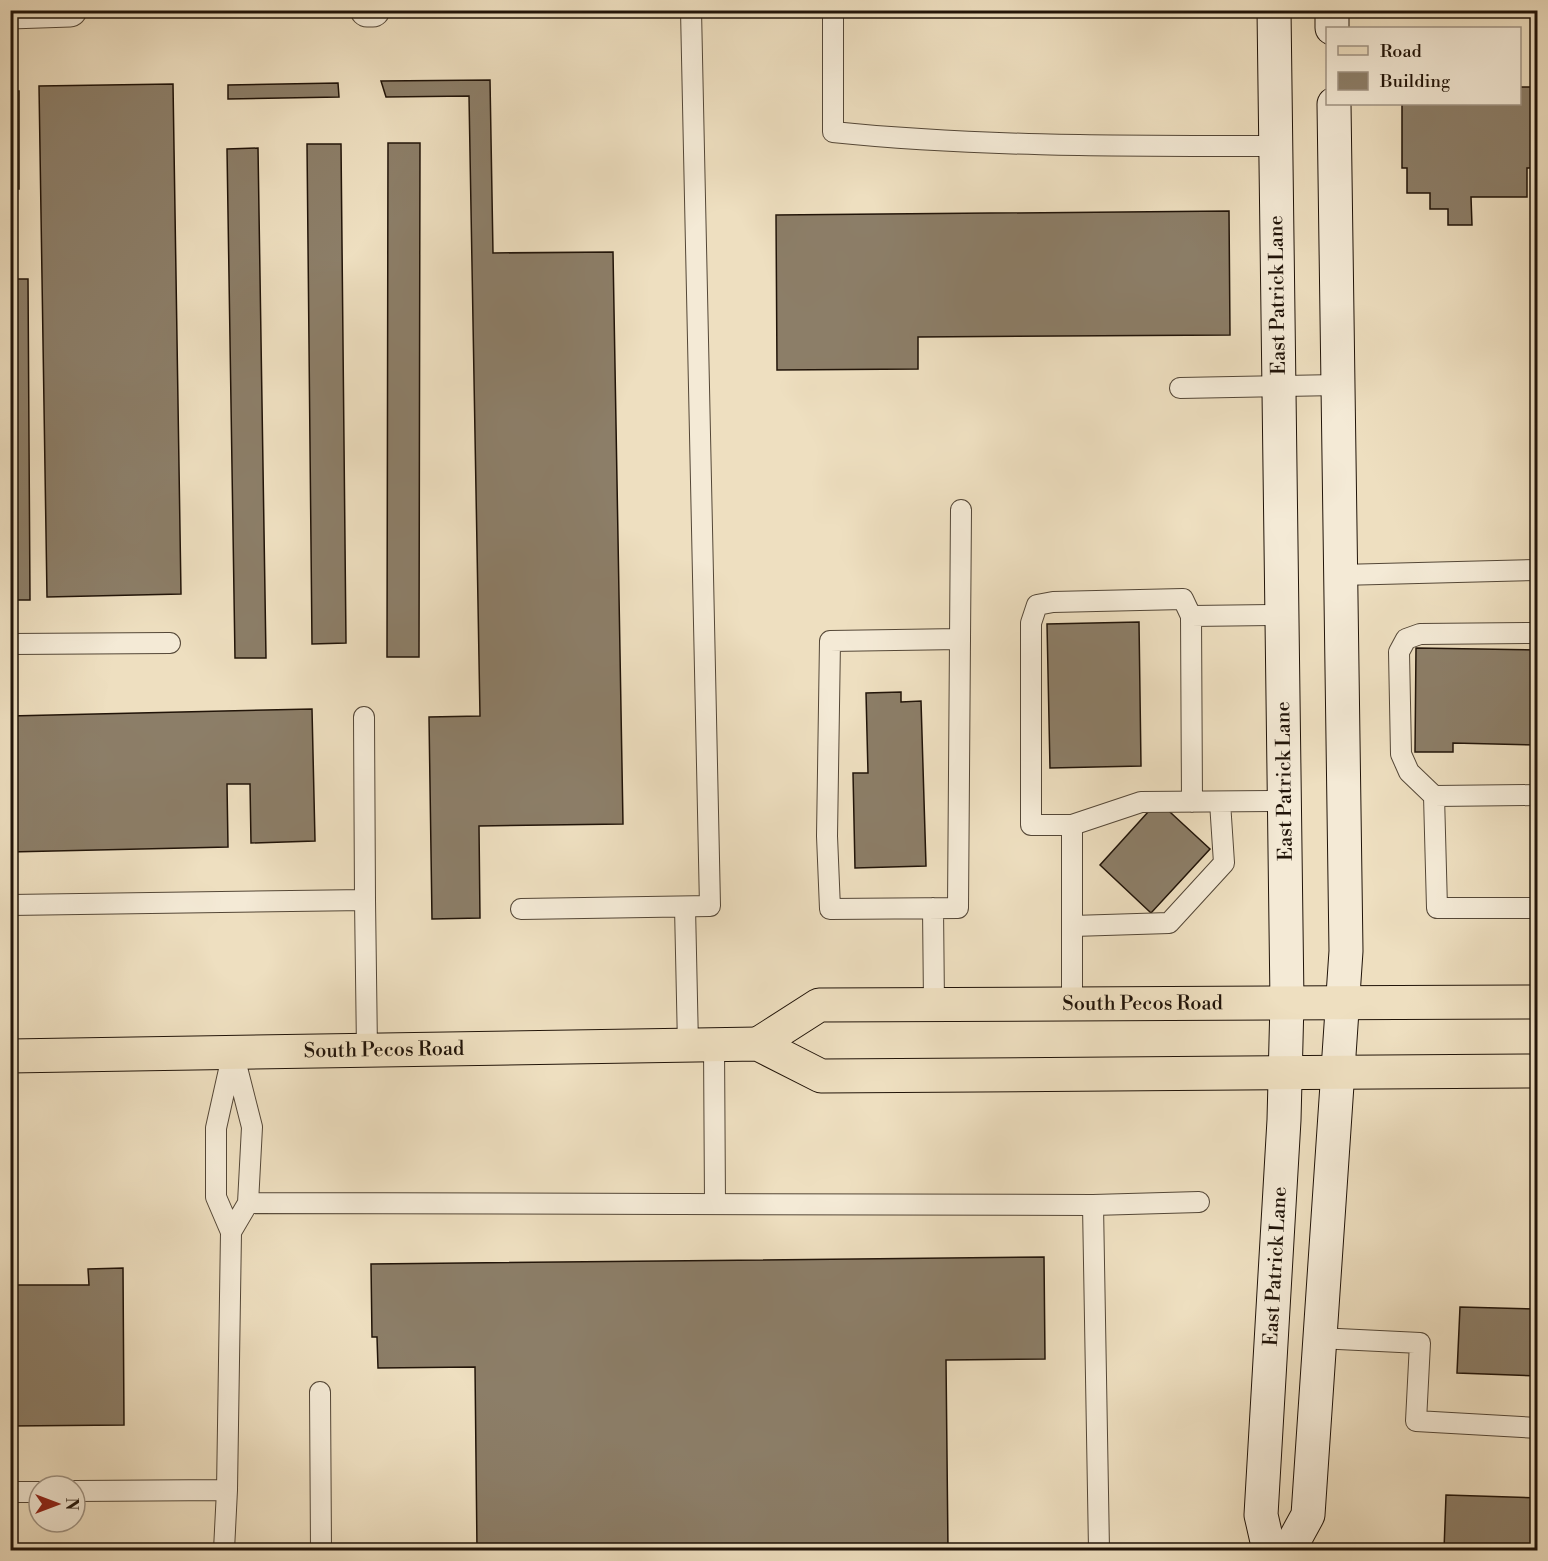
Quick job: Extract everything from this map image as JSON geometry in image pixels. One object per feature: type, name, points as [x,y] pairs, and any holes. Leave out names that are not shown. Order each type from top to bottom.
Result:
[{"type":"main road","points":[[10,12],[70,10]]},
{"type":"main road","points":[[367,10],[373,10]]},
{"type":"main road","name":"East Patrick Lane","points":[[1269,1551],[1261,1515],[1286,1073],[1287,1002],[1274,10]]},
{"type":"main road","points":[[1332,10],[1332,27]]},
{"type":"main road","points":[[1289,1551],[1308,1515],[1318,1338],[1339,1073],[1346,951],[1334,105]]},
{"type":"main road","name":"South Pecos Road","points":[[758,1044],[819,1005],[1072,1002],[1538,1002]]},
{"type":"main road","name":"South Pecos Road","points":[[10,1056],[758,1044],[821,1076],[1538,1071]]},
{"type":"lane","points":[[521,909],[710,906],[691,10]]},
{"type":"lane","points":[[832,10],[833,132],[927,141],[1117,146],[1276,146]]},
{"type":"lane","points":[[1180,388],[1338,385]]},
{"type":"lane","points":[[960,639],[830,641],[827,836],[830,909],[958,908],[961,510]]},
{"type":"lane","points":[[1340,575],[1538,570]]},
{"type":"lane","points":[[1192,802],[1191,616],[1183,599],[1053,602],[1037,605],[1031,623],[1031,825],[1072,825],[1142,802],[1192,802],[1220,802],[1285,801]]},
{"type":"lane","points":[[1191,616],[1283,615]]},
{"type":"lane","points":[[1538,633],[1420,634],[1406,639],[1399,652],[1401,754],[1409,772],[1434,796],[1538,795]]},
{"type":"lane","points":[[10,644],[170,643]]},
{"type":"lane","points":[[364,717],[367,1050]]},
{"type":"lane","points":[[1434,796],[1437,909],[1538,908]]},
{"type":"lane","points":[[1072,926],[1169,923],[1224,863],[1220,802]]},
{"type":"lane","points":[[1072,825],[1072,1002]]},
{"type":"lane","points":[[10,905],[365,900]]},
{"type":"lane","points":[[686,907],[715,1204]]},
{"type":"lane","points":[[933,909],[934,1004]]},
{"type":"lane","points":[[231,1232],[248,1203],[252,1127],[233,1052]]},
{"type":"lane","points":[[224,1551],[231,1232],[216,1197],[216,1128],[233,1052]]},
{"type":"lane","points":[[248,1203],[1093,1205],[1199,1202]]},
{"type":"lane","points":[[1093,1205],[1099,1551]]},
{"type":"lane","points":[[1318,1338],[1420,1343],[1416,1421],[1538,1428]]},
{"type":"lane","points":[[320,1392],[321,1551]]},
{"type":"lane","points":[[87,1491],[226,1490]]},
{"type":"lane","points":[[10,1492],[27,1492]]},
{"type":"building","points":[[490,80],[493,253],[613,252],[623,824],[479,826],[480,918],[432,919],[429,717],[480,716],[469,96],[386,97],[381,81]]},
{"type":"building","points":[[338,83],[339,97],[228,99],[228,85]]},
{"type":"building","points":[[173,84],[181,594],[47,597],[39,86]]},
{"type":"building","points":[[1521,87],[1536,87],[1536,168],[1527,168],[1527,197],[1471,197],[1472,225],[1448,225],[1448,209],[1430,209],[1430,193],[1407,193],[1407,168],[1402,168],[1402,105],[1521,105]]},
{"type":"building","points":[[10,91],[19,91],[19,189],[10,189]]},
{"type":"building","points":[[388,143],[420,143],[419,657],[387,657]]},
{"type":"building","points":[[307,144],[341,144],[346,643],[312,644]]},
{"type":"building","points":[[258,148],[266,658],[235,658],[227,149]]},
{"type":"building","points":[[1229,211],[1230,335],[918,337],[918,369],[777,370],[776,215]]},
{"type":"building","points":[[10,279],[28,279],[30,600],[10,600]]},
{"type":"building","points":[[1139,622],[1141,766],[1050,768],[1047,624]]},
{"type":"building","points":[[1416,648],[1538,650],[1538,745],[1453,743],[1453,752],[1415,752]]},
{"type":"building","points":[[901,692],[901,702],[921,701],[926,866],[855,868],[853,773],[868,773],[866,693]]},
{"type":"building","points":[[312,709],[315,841],[251,843],[250,784],[227,784],[228,847],[10,852],[10,716]]},
{"type":"building","points":[[1158,801],[1210,849],[1151,913],[1100,865]]},
{"type":"building","points":[[1044,1257],[1045,1359],[946,1360],[948,1550],[477,1550],[475,1367],[378,1368],[377,1337],[372,1337],[371,1264]]},
{"type":"building","points":[[123,1268],[124,1425],[10,1426],[10,1285],[89,1285],[88,1269]]},
{"type":"building","points":[[1460,1307],[1538,1309],[1538,1376],[1457,1373]]},
{"type":"building","points":[[1446,1495],[1538,1498],[1538,1550],[1444,1550]]}]
